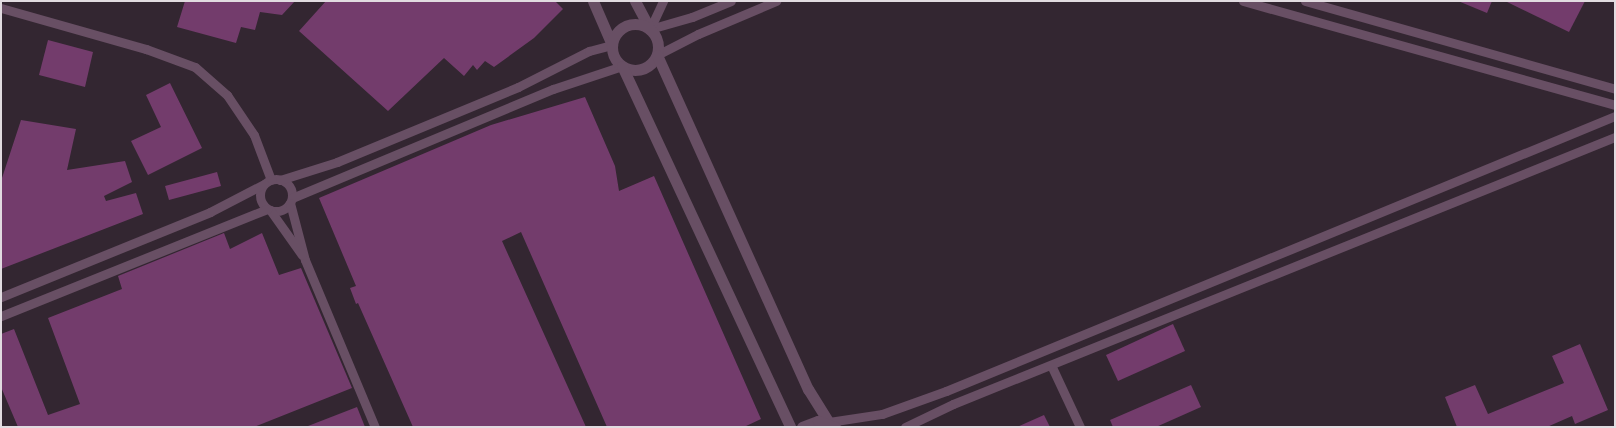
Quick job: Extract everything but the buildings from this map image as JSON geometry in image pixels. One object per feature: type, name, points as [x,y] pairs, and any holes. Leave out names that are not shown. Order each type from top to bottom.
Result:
[{"type":"street","points":[[593,1],[612,45],[615,58],[622,66],[790,427]]},
{"type":"street","points":[[1,316],[268,209],[279,211],[291,201],[554,89],[622,66],[641,69],[650,65],[656,56],[658,42],[635,1]]},
{"type":"street","points":[[650,29],[663,1]]},
{"type":"street","points":[[612,45],[618,31],[628,25],[636,24],[650,29],[692,17],[731,1]]},
{"type":"street","points":[[656,56],[698,34],[776,1]]},
{"type":"street","points":[[1243,1],[1615,105]]},
{"type":"street","points":[[1305,1],[1615,89]]},
{"type":"street","points":[[1,8],[146,49],[195,67],[227,95],[249,127],[272,181]]},
{"type":"street","points":[[1,297],[210,212],[272,181],[337,162],[518,87],[589,51],[612,45]]},
{"type":"street","points":[[656,56],[808,389],[832,425]]},
{"type":"street","points":[[802,427],[812,422],[832,425],[882,414],[946,391],[1615,116]]},
{"type":"street","points":[[905,427],[1052,365],[1615,137]]},
{"type":"street","points":[[272,181],[288,185],[305,260],[375,427]]},
{"type":"street","points":[[272,181],[260,194],[268,209],[305,260]]},
{"type":"street","points":[[1052,365],[1080,427]]},
{"type":"shaded area","points":[[1,1],[1615,1],[1615,427],[1,427]]}]
